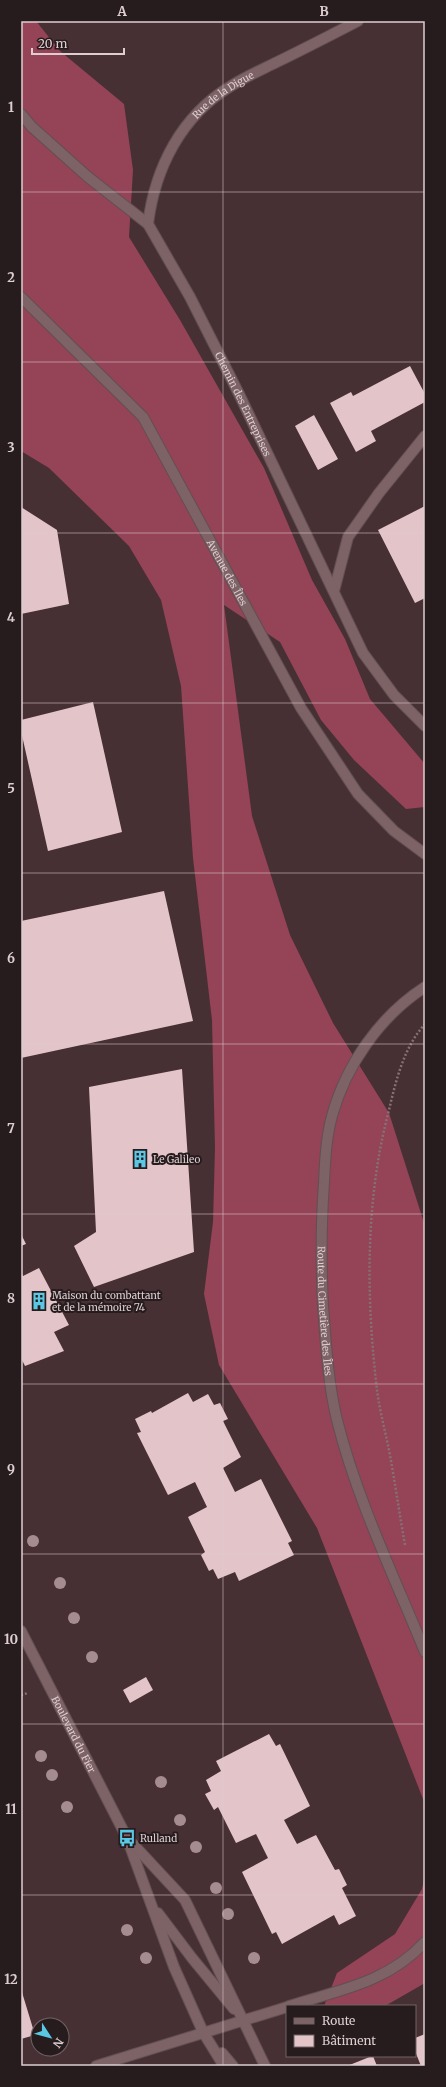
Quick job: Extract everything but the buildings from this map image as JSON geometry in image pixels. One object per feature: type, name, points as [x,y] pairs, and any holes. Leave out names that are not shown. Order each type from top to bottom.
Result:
[{"type":"street","name":"Rue de la Digue","points":[[148,224],[151,200],[157,178],[166,157],[182,132],[211,100],[231,86],[358,21]]},
{"type":"street","name":"Chemin des Entreprises","points":[[21,114],[32,127],[88,177],[148,224],[190,297],[236,387],[363,653],[377,675],[408,710],[425,726]]},
{"type":"street","name":"Avenue des Îles","points":[[21,297],[143,416],[301,708],[358,794],[394,832],[425,854]]},
{"type":"street","points":[[334,591],[348,537],[379,493],[425,436]]},
{"type":"street","name":"Route du Cimetière des Îles","points":[[425,987],[395,1011],[374,1033],[357,1058],[343,1086],[332,1115],[325,1153],[322,1213],[322,1280],[326,1347],[336,1419],[356,1485],[425,1652]]},
{"type":"street","name":"Boulevard du Fier","points":[[21,1631],[127,1838],[174,1967],[203,2032],[224,2066]]},
{"type":"street","name":"Boulevard du Fier","points":[[127,1838],[185,1900],[265,2066]]},
{"type":"street","name":"Boulevard du Fier","points":[[153,1906],[192,1958],[242,2020]]},
{"type":"street","points":[[292,2005],[351,1988],[376,1978],[399,1964],[425,1942]]},
{"type":"street","points":[[96,2066],[286,2007]]},
{"type":"street","name":"Boulevard du Fier","points":[[203,2032],[233,2066]]},
{"type":"path","points":[[405,1547],[377,1391],[372,1334],[371,1236],[374,1183],[380,1144],[399,1073],[410,1047],[425,1024]]},
{"type":"shaded area","points":[[21,21],[36,21],[60,51],[124,104],[133,170],[129,237],[180,320],[264,468],[312,580],[345,639],[370,699],[425,764],[425,807],[406,809],[354,760],[321,720],[280,642],[224,605],[252,816],[290,935],[333,1023],[389,1113],[425,1226],[425,1804],[317,1528],[219,1365],[204,1294],[213,1222],[215,1148],[212,1020],[193,858],[181,686],[161,600],[129,546],[49,468],[21,451]]},
{"type":"shaded area","points":[[425,1874],[425,1983],[387,2005],[324,2005],[337,1973],[395,1934],[422,1889]]},
{"type":"place","name":"Le Galileo","points":[[140,1159]]},
{"type":"place","name":"Maison du combattant et de la mémoire 74","points":[[39,1301]]},
{"type":"place","name":"Rulland","points":[[127,1838]]}]
